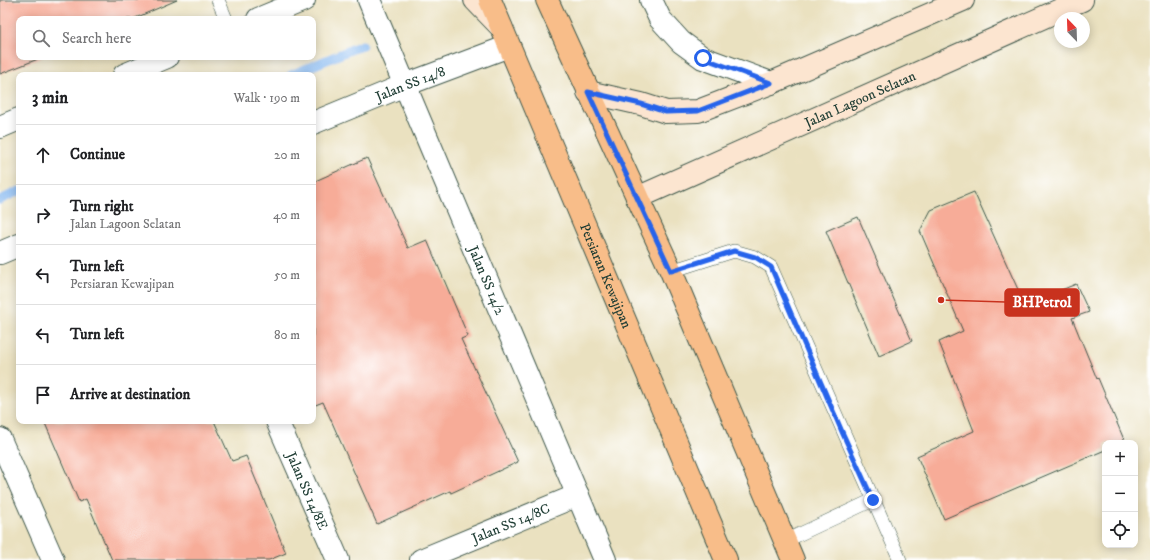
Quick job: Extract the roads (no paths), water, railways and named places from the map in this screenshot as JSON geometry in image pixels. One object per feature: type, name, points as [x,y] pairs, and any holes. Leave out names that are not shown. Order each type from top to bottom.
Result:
[{"type":"main road","name":"Persiaran Kewajipan","points":[[475,0],[505,37],[726,560]]},
{"type":"main road","points":[[490,0],[505,37]]},
{"type":"main road","points":[[547,0],[671,271],[789,550]]},
{"type":"main road","points":[[588,92],[641,104],[666,112],[698,111],[771,83],[963,0]]},
{"type":"main road","name":"Jalan Lagoon Selatan","points":[[637,198],[1082,0]]},
{"type":"street","points":[[265,16],[304,0]]},
{"type":"street","name":"Jalan SS 14/2","points":[[369,0],[605,560]]},
{"type":"street","points":[[651,0],[660,19],[681,42],[697,54],[703,58],[771,83]]},
{"type":"street","name":"Jalan SS 14/8","points":[[316,122],[405,85],[505,37]]},
{"type":"street","points":[[131,72],[160,60]]},
{"type":"street","points":[[0,127],[16,120]]},
{"type":"street","points":[[0,253],[16,246]]},
{"type":"street","name":"Jalan SS 14/8E","points":[[278,424],[338,560]]},
{"type":"street","points":[[0,439],[53,560]]},
{"type":"street","name":"Jalan SS 14/8C","points":[[421,560],[578,495]]},
{"type":"lane","points":[[218,0],[225,16]]},
{"type":"lane","points":[[671,271],[734,251],[755,257],[771,267],[843,434],[900,560]]},
{"type":"lane","points":[[789,550],[873,500]]},
{"type":"waterway","points":[[298,72],[362,45]]},
{"type":"waterway","points":[[0,200],[16,192]]},
{"type":"place","name":"BHPetrol","points":[[941,300]]}]
